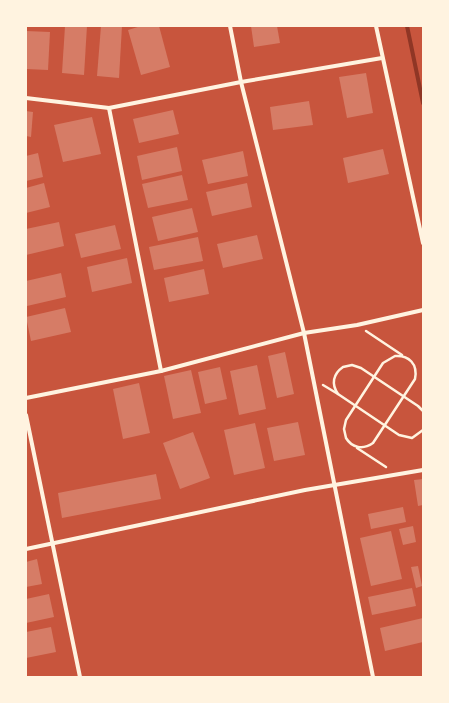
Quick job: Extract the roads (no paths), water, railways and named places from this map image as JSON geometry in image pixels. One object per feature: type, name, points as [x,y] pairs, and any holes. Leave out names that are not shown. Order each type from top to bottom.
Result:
[{"type":"street","points":[[230,26],[241,82],[304,333],[312,380],[373,677]]},
{"type":"street","points":[[376,26],[423,243]]},
{"type":"street","points":[[26,98],[109,108],[241,82],[382,58]]},
{"type":"street","points":[[109,108],[161,370]]},
{"type":"street","points":[[26,398],[161,370],[304,333],[357,324],[423,310]]},
{"type":"street","points":[[26,415],[54,544],[80,677]]},
{"type":"street","points":[[26,549],[334,485],[398,476],[423,470]]},
{"type":"waterway","points":[[407,26],[423,103]]}]
